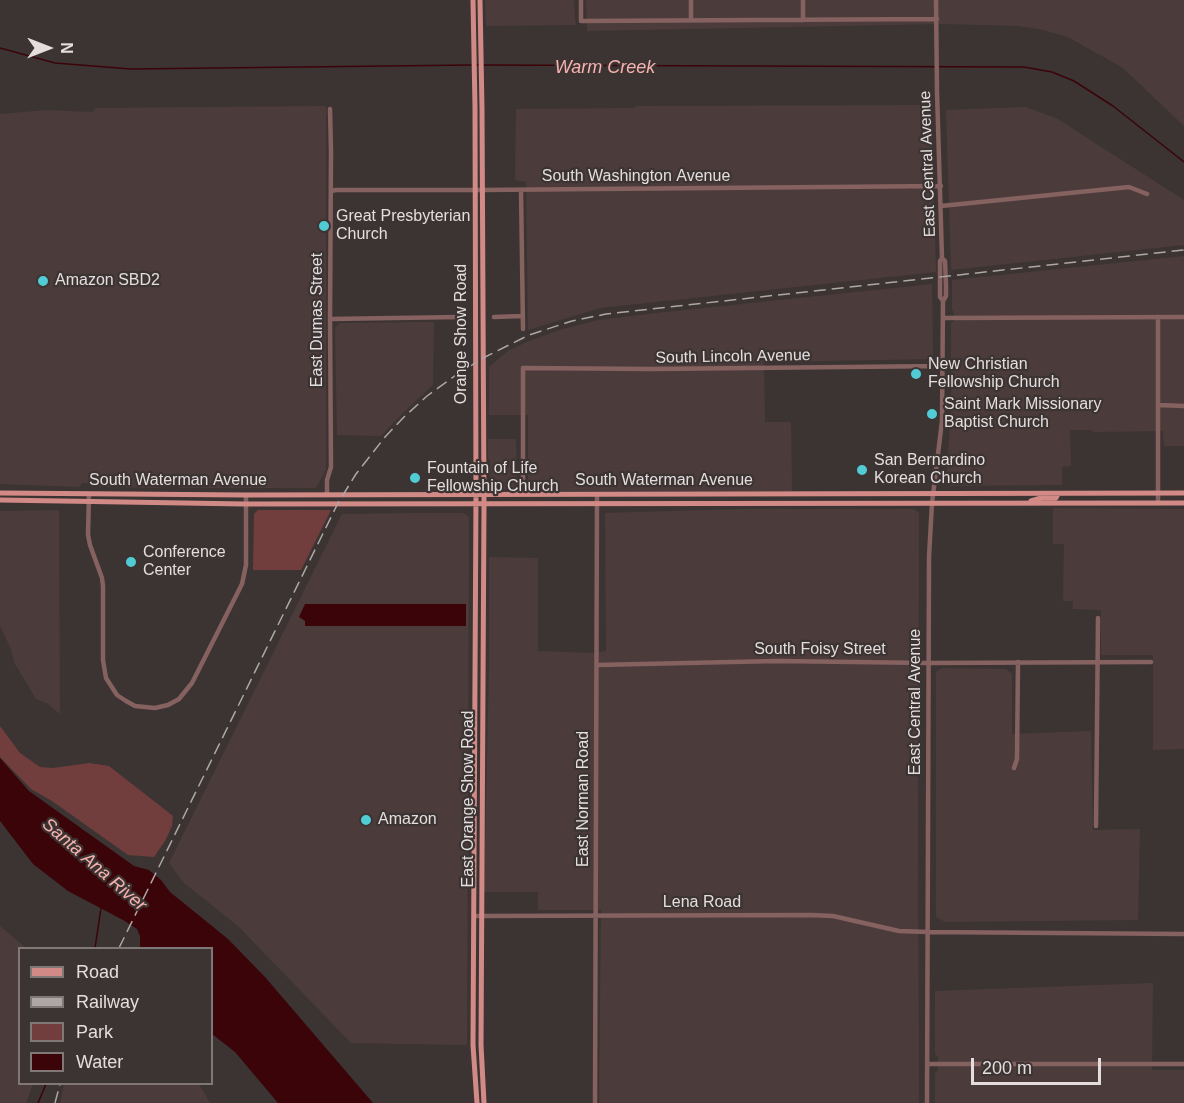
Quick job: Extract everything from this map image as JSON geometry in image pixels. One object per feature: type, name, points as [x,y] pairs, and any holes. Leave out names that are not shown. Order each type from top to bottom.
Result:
[{"type":"main road","name":"Orange Show Road","points":[[472,0],[475,107],[476,494]]},
{"type":"main road","name":"Orange Show Road","points":[[480,0],[483,494]]},
{"type":"main road","name":"South Waterman Avenue","points":[[0,493],[597,495],[1184,493]]},
{"type":"main road","name":"East Orange Show Road","points":[[476,494],[473,978],[473,1064],[476,1100]]},
{"type":"main road","name":"East Orange Show Road","points":[[483,494],[481,1062],[484,1100]]},
{"type":"main road","points":[[1021,503],[1041,498],[1056,498],[1058,494]]},
{"type":"main road","name":"South Waterman Avenue","points":[[0,500],[246,504],[1184,503]]},
{"type":"main road","points":[[475,648],[483,649]]},
{"type":"main road","points":[[473,978],[481,978]]},
{"type":"main road","points":[[476,1100],[484,1100]]},
{"type":"street","points":[[581,0],[581,21],[936,19]]},
{"type":"street","points":[[691,0],[691,20]]},
{"type":"street","points":[[803,0],[803,20]]},
{"type":"street","name":"East Central Avenue","points":[[927,1103],[929,557],[932,503],[942,421],[943,301],[946,296],[945,261],[942,258],[936,0]]},
{"type":"street","name":"East Dumas Street","points":[[327,495],[327,480],[331,467],[330,108]]},
{"type":"street","name":"South Washington Avenue","points":[[331,191],[941,186]]},
{"type":"street","points":[[941,206],[1129,186],[1147,194]]},
{"type":"street","points":[[521,190],[523,329]]},
{"type":"street","points":[[494,317],[522,316]]},
{"type":"street","points":[[1158,317],[1158,503]]},
{"type":"street","points":[[943,318],[1184,317]]},
{"type":"street","points":[[330,319],[459,318]]},
{"type":"street","name":"South Lincoln Avenue","points":[[523,494],[523,368],[943,366]]},
{"type":"street","points":[[1158,405],[1184,406]]},
{"type":"street","points":[[89,494],[88,535],[103,586],[103,660],[106,678],[117,695],[126,701],[135,706],[155,708],[179,699],[192,683],[242,584],[246,565],[246,495]]},
{"type":"street","name":"East Norman Road","points":[[595,1103],[597,495]]},
{"type":"street","points":[[1096,826],[1098,618]]},
{"type":"street","name":"South Foisy Street","points":[[597,665],[777,661],[1151,662]]},
{"type":"street","points":[[1014,768],[1017,759],[1018,662]]},
{"type":"street","name":"Lena Road","points":[[474,916],[812,915],[843,918],[899,931],[1184,934]]},
{"type":"street","points":[[927,1064],[1184,1064]]},
{"type":"shaded area","points":[[485,0],[574,0],[576,25],[486,26]]},
{"type":"shaded area","points":[[586,0],[1184,0],[1184,126],[1123,68],[1068,37],[1039,29],[1018,26],[942,24],[587,31]]},
{"type":"shaded area","points":[[931,105],[936,272],[600,308],[528,330],[526,182],[515,180],[516,109],[635,108],[636,106]]},
{"type":"shaded area","points":[[326,106],[326,470],[316,488],[180,488],[164,485],[160,488],[100,487],[97,483],[82,483],[79,487],[0,484],[0,114],[46,110],[93,112],[95,108]]},
{"type":"shaded area","points":[[1025,107],[1056,118],[1184,200],[1184,245],[951,270],[946,110]]},
{"type":"shaded area","points":[[1184,256],[1184,446],[1164,446],[1163,431],[1070,430],[1071,466],[1062,467],[1062,485],[951,486],[946,480],[951,412],[951,323],[954,321],[952,280]]},
{"type":"shaded area","points":[[932,284],[933,359],[764,362],[765,422],[791,422],[792,491],[528,491],[528,415],[489,415],[489,367],[508,351],[563,329],[598,320]]},
{"type":"shaded area","points":[[434,322],[433,385],[381,436],[337,435],[335,328],[340,323]]},
{"type":"shaded area","points":[[488,439],[516,439],[517,486],[514,489],[493,489],[489,484]]},
{"type":"shaded area","points":[[1053,508],[1184,509],[1184,749],[1153,750],[1153,655],[1101,655],[1101,610],[1073,609],[1073,601],[1063,601],[1064,544],[1053,544]]},
{"type":"shaded area","points":[[741,509],[914,509],[919,513],[919,1103],[599,1103],[601,910],[538,910],[538,892],[484,892],[489,557],[538,558],[538,651],[593,653],[606,651],[605,513]]},
{"type":"shaded area","points":[[59,510],[60,714],[48,704],[36,699],[14,662],[11,649],[0,626],[0,511]]},
{"type":"shaded area","points":[[463,513],[469,517],[467,1045],[351,1043],[238,926],[184,883],[169,863],[342,514]]},
{"type":"shaded area","points":[[942,668],[1006,669],[1012,674],[1012,734],[1091,731],[1093,830],[1140,829],[1138,920],[945,922],[936,917],[936,672]]},
{"type":"shaded area","points":[[0,926],[25,947],[18,947],[18,1085],[33,1085],[26,1103],[0,1103]]},
{"type":"shaded area","points":[[1153,983],[1152,1070],[1184,1070],[1184,1103],[935,1103],[935,1073],[938,1070],[938,1057],[935,1054],[935,991]]},
{"type":"shaded area","points":[[64,1085],[200,1085],[210,1103],[60,1103]]},
{"type":"green space","points":[[258,510],[331,510],[301,570],[253,570],[254,514]]},
{"type":"green space","points":[[0,726],[20,753],[40,767],[53,768],[89,763],[109,766],[173,816],[172,826],[154,857],[128,855],[52,801],[31,789],[0,757]]},
{"type":"water","points":[[305,604],[466,604],[466,626],[305,626],[305,621],[299,617]]},
{"type":"water","name":"Santa Ana River","points":[[0,758],[29,791],[134,866],[149,870],[170,892],[228,939],[265,977],[373,1103],[278,1103],[235,1052],[213,1035],[213,947],[140,947],[140,936],[137,929],[68,891],[33,864],[0,821]]},
{"type":"waterway","name":"Warm Creek","points":[[0,48],[55,63],[131,69],[471,65]]},
{"type":"waterway","name":"Warm Creek","points":[[476,65],[1024,67],[1052,72],[1074,81],[1113,106],[1184,162]]},
{"type":"waterway","points":[[95,947],[101,908]]},
{"type":"waterway","points":[[38,1103],[46,1085]]},
{"type":"railway","points":[[119,947],[338,503],[356,474],[385,437],[427,396],[456,375],[483,358],[529,335],[572,321],[606,314],[1184,250]]},
{"type":"railway","points":[[55,1103],[60,1085]]},
{"type":"place","name":"Great Presbyterian Church","points":[[324,226]]},
{"type":"place","name":"Amazon SBD2","points":[[43,281]]},
{"type":"place","name":"New Christian Fellowship Church","points":[[916,374]]},
{"type":"place","name":"Saint Mark Missionary Baptist Church","points":[[932,414]]},
{"type":"place","name":"San Bernardino Korean Church","points":[[862,470]]},
{"type":"place","name":"Fountain of Life Fellowship Church","points":[[415,478]]},
{"type":"place","name":"Conference Center","points":[[131,562]]},
{"type":"place","name":"Amazon","points":[[366,820]]}]
